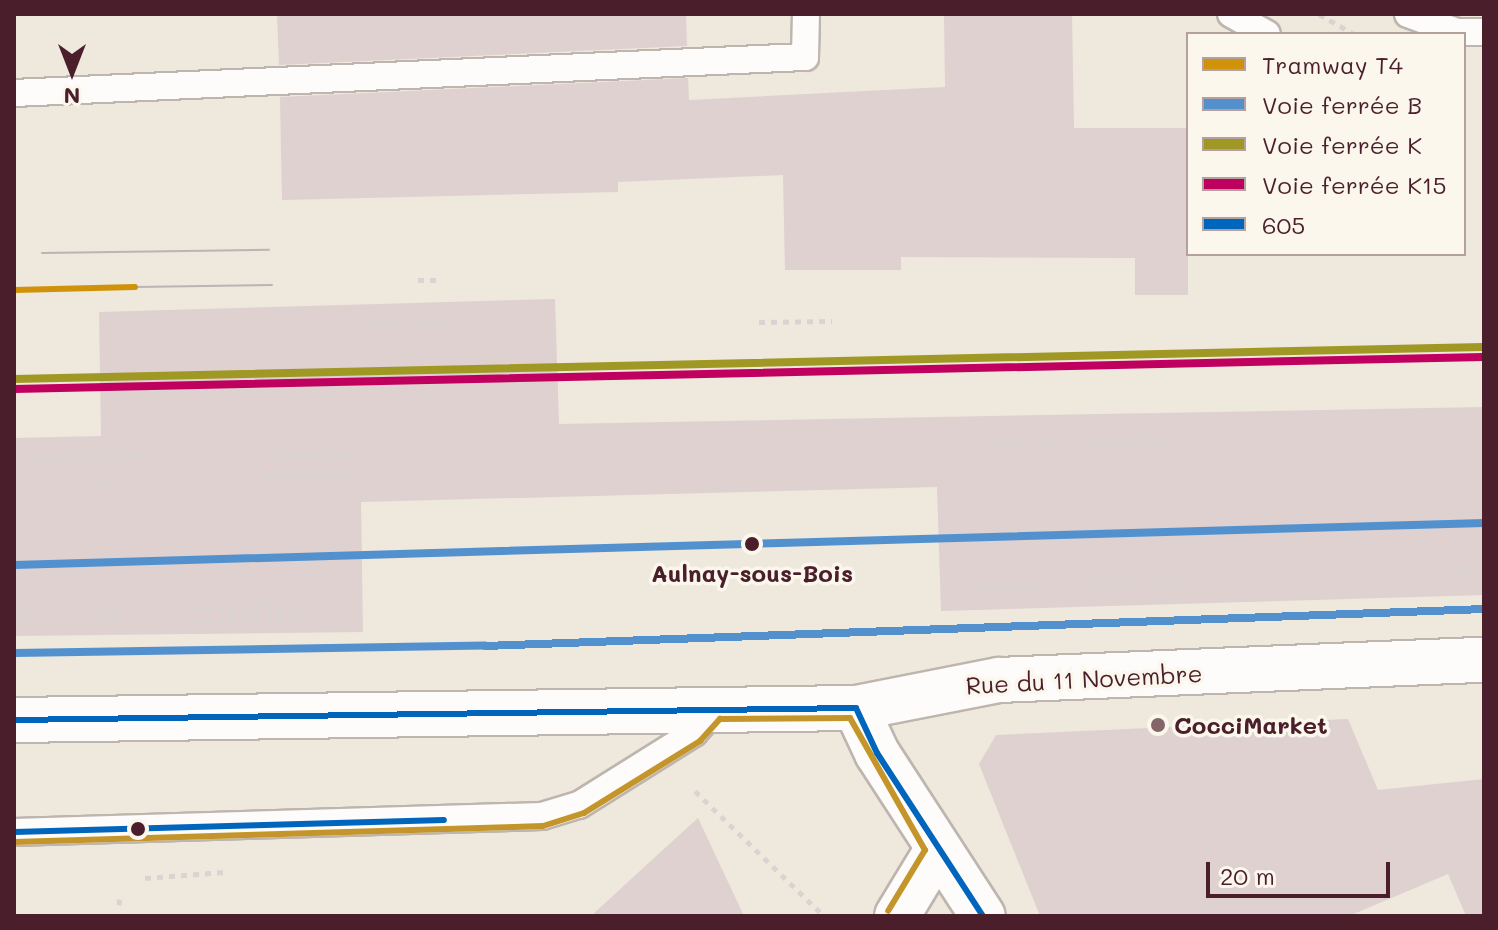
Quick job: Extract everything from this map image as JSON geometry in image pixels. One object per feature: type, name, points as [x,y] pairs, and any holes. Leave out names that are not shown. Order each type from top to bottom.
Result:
[{"type":"street","name":"Rue du 11 Novembre","points":[[14,720],[856,708],[999,680],[1484,660]]},
{"type":"street","points":[[856,708],[877,753],[937,850],[983,916]]},
{"type":"street","points":[[897,916],[937,850]]},
{"type":"lane","points":[[14,93],[805,57],[806,14]]},
{"type":"lane","points":[[1231,14],[1263,32]]},
{"type":"lane","points":[[1408,14],[1453,32]]},
{"type":"lane","points":[[14,832],[542,816],[579,805],[694,733],[715,709]]},
{"type":"path","points":[[1319,14],[1350,32]]},
{"type":"path","points":[[418,280],[440,280]]},
{"type":"path","points":[[370,321],[469,319]]},
{"type":"path","points":[[759,322],[832,321]]},
{"type":"path","points":[[1093,444],[1171,442]]},
{"type":"path","points":[[979,447],[1056,445]]},
{"type":"path","points":[[265,457],[357,455]]},
{"type":"path","points":[[34,459],[144,456]]},
{"type":"path","points":[[265,477],[357,475]]},
{"type":"path","points":[[95,484],[119,483]]},
{"type":"path","points":[[1453,572],[1484,571]]},
{"type":"path","points":[[1094,586],[1180,584]]},
{"type":"path","points":[[974,589],[1058,587]]},
{"type":"path","points":[[193,608],[293,606]]},
{"type":"path","points":[[99,614],[122,614]]},
{"type":"path","points":[[14,617],[44,617]]},
{"type":"path","points":[[194,620],[293,618]]},
{"type":"path","points":[[695,791],[824,916]]},
{"type":"path","points":[[145,878],[218,876]]},
{"type":"path","points":[[119,905],[120,895]]},
{"type":"building","points":[[277,14],[686,14],[687,46],[279,65]]},
{"type":"building","points":[[944,14],[1072,14],[1074,128],[1186,128],[1188,295],[1135,295],[1135,258],[901,257],[901,270],[785,270],[783,175],[618,182],[618,192],[282,200],[280,97],[688,78],[689,100],[945,87]]},
{"type":"building","points":[[555,299],[559,424],[1484,407],[1484,595],[941,611],[937,487],[361,502],[363,632],[14,636],[14,438],[101,436],[99,312]]},
{"type":"building","points":[[1348,719],[1378,790],[1484,779],[1484,916],[1466,916],[1448,874],[1349,916],[1040,916],[979,764],[996,735]]},
{"type":"building","points":[[698,818],[744,916],[591,916],[654,858]]},
{"type":"tram line","points":[[42,253],[269,250]]},
{"type":"tram line","points":[[135,287],[272,285]]},
{"type":"tram line","name":"T4","points":[[14,290],[135,287]]},
{"type":"rail line","name":"K","points":[[14,379],[1484,347]]},
{"type":"rail line","name":"K15","points":[[14,389],[1484,357]]},
{"type":"rail line","name":"B","points":[[14,565],[1484,523]]},
{"type":"rail line","name":"B","points":[[14,653],[485,646],[1484,609]]},
{"type":"transit line","name":"605","points":[[14,720],[856,708],[877,753],[983,916]]},
{"type":"transit line","points":[[14,842],[543,826],[584,813],[700,741],[720,719],[850,718],[925,850],[888,911]]},
{"type":"transit line","name":"605","points":[[14,832],[444,820]]},
{"type":"place","name":"Aulnay-sous-Bois","points":[[752,544]]},
{"type":"place","name":"CocciMarket","points":[[1158,725]]}]
